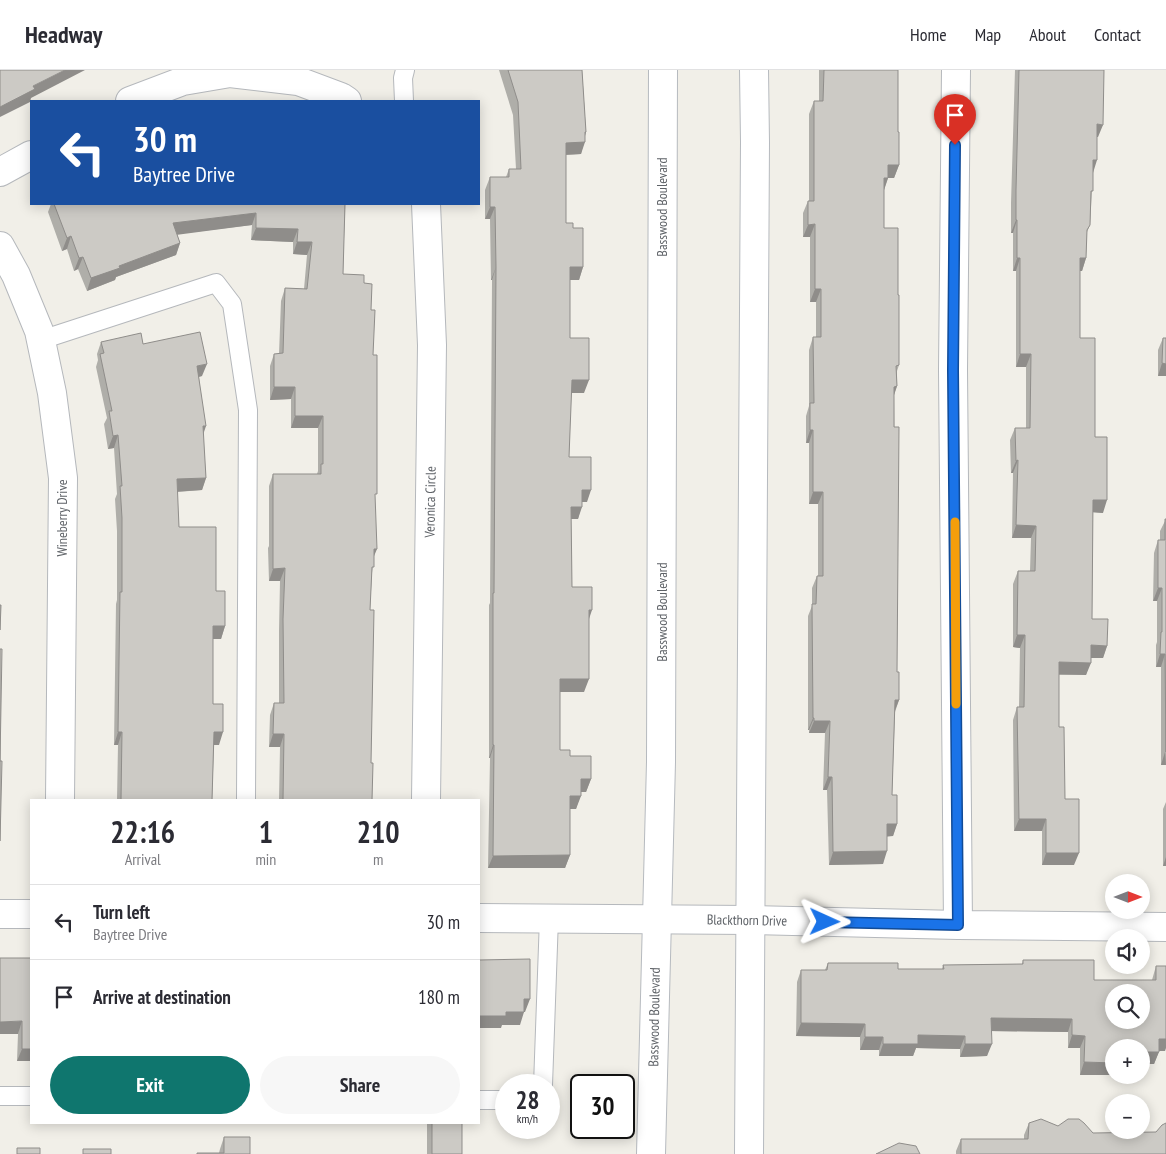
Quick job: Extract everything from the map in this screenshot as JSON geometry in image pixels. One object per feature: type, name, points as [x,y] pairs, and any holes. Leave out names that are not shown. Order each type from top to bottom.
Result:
[{"type":"street","name":"Basswood Boulevard","points":[[651,1154],[661,762],[663,70]]},
{"type":"street","points":[[749,1154],[754,70]]},
{"type":"street","points":[[956,70],[953,370],[958,925]]},
{"type":"street","points":[[133,100],[183,81],[230,73],[298,81],[346,100]]},
{"type":"street","points":[[0,172],[30,156]]},
{"type":"street","name":"Veronica Circle","points":[[426,205],[432,345],[426,799]]},
{"type":"street","name":"Wineberry Drive","points":[[0,246],[16,275],[39,331],[52,393],[63,478],[60,799]]},
{"type":"street","points":[[0,914],[30,914]]},
{"type":"street","name":"Blackthorn Drive","points":[[480,918],[750,920],[1166,927]]},
{"type":"lane","points":[[404,100],[403,78],[405,70]]},
{"type":"lane","points":[[41,340],[216,283],[232,304],[248,410],[246,799]]},
{"type":"lane","points":[[543,1074],[548,918]]},
{"type":"lane","points":[[0,1096],[30,1096]]},
{"type":"lane","points":[[480,1100],[495,1100]]},
{"type":"building","points":[[0,70],[65,70],[33,86],[35,89],[0,107]]},
{"type":"building","points":[[508,70],[582,70],[585,142],[566,143],[566,223],[573,223],[573,228],[583,228],[583,267],[570,267],[570,338],[589,338],[589,380],[572,380],[569,457],[591,457],[591,490],[582,490],[582,507],[571,507],[572,587],[592,587],[592,610],[589,610],[589,679],[560,679],[560,750],[570,750],[570,756],[591,756],[591,779],[581,779],[581,796],[570,796],[570,855],[493,856],[496,267],[495,207],[490,207],[490,177],[509,177],[509,169],[521,169],[518,102]]},
{"type":"building","points":[[824,70],[898,70],[899,165],[888,165],[888,178],[884,178],[884,228],[898,228],[899,295],[899,365],[896,366],[897,386],[894,387],[894,427],[899,427],[897,672],[899,672],[899,700],[895,700],[892,795],[897,795],[897,824],[887,824],[887,851],[833,852],[832,777],[828,777],[830,721],[814,721],[813,718],[812,604],[816,604],[817,576],[823,576],[823,492],[813,492],[813,430],[810,430],[810,403],[814,403],[813,337],[821,337],[821,289],[815,289],[815,224],[808,225],[808,201],[814,201],[814,101],[823,101]]},
{"type":"building","points":[[1019,70],[1104,70],[1103,125],[1097,124],[1097,160],[1093,160],[1093,191],[1091,191],[1090,225],[1087,230],[1086,258],[1080,258],[1080,338],[1095,338],[1095,437],[1107,437],[1107,500],[1093,500],[1092,619],[1108,619],[1107,646],[1091,645],[1091,663],[1059,662],[1059,727],[1064,727],[1065,799],[1079,799],[1079,853],[1046,853],[1046,819],[1019,819],[1017,707],[1024,707],[1025,635],[1017,635],[1018,571],[1035,571],[1036,526],[1016,525],[1018,460],[1016,461],[1015,428],[1030,428],[1031,354],[1020,354],[1020,258],[1017,258],[1016,220]]},
{"type":"building","points":[[54,205],[345,205],[343,274],[364,275],[364,283],[372,284],[371,310],[375,310],[373,355],[377,355],[377,494],[375,494],[377,549],[374,549],[370,610],[374,610],[372,799],[283,799],[284,734],[273,734],[274,703],[284,703],[283,619],[285,568],[273,569],[273,474],[321,474],[321,464],[323,464],[323,416],[295,416],[295,387],[274,387],[274,354],[283,353],[285,288],[307,289],[312,242],[297,242],[298,229],[256,228],[256,213],[173,223],[180,243],[91,278],[83,257],[79,258],[71,236],[67,238]]},
{"type":"building","points":[[200,332],[207,364],[197,366],[206,426],[203,426],[206,478],[177,479],[179,527],[216,527],[216,591],[225,591],[225,626],[213,626],[213,704],[223,704],[223,732],[214,732],[212,799],[121,799],[122,732],[118,732],[120,592],[122,592],[120,486],[122,486],[118,435],[113,436],[109,411],[112,411],[100,354],[104,353],[101,342],[141,333],[143,344]]},
{"type":"building","points":[[1163,338],[1166,338],[1166,364],[1162,363]]},
{"type":"building","points":[[1165,519],[1166,752],[1165,654],[1160,654],[1162,588],[1158,588],[1158,540],[1165,540]]},
{"type":"building","points":[[0,649],[2,649],[0,761]]},
{"type":"building","points":[[0,761],[2,761],[0,841]]},
{"type":"building","points":[[0,958],[30,958],[30,1049],[22,1049],[22,1021],[0,1022]]},
{"type":"building","points":[[530,959],[530,999],[524,999],[524,1012],[506,1012],[506,1016],[480,1016],[480,960]]},
{"type":"building","points":[[1023,960],[1094,960],[1094,980],[1156,980],[1156,966],[1166,966],[1166,1039],[1159,1039],[1159,1052],[1150,1052],[1150,1039],[1105,1039],[1105,1063],[1084,1062],[1085,1036],[1072,1035],[1072,1019],[991,1018],[992,1044],[965,1044],[965,1036],[918,1035],[918,1044],[883,1044],[883,1037],[865,1037],[865,1024],[801,1023],[801,970],[827,970],[828,963],[898,963],[898,969],[944,969],[943,965],[1023,964]]},
{"type":"building","points":[[1041,1119],[1058,1126],[1068,1119],[1079,1119],[1093,1133],[1105,1133],[1105,1139],[1150,1139],[1150,1132],[1156,1132],[1166,1123],[1166,1154],[961,1154],[961,1139],[1028,1139],[1029,1123]]},
{"type":"building","points":[[432,1124],[462,1124],[462,1154],[432,1154]]},
{"type":"building","points":[[224,1137],[250,1137],[250,1154],[197,1154],[224,1153]]},
{"type":"building","points":[[899,1143],[916,1146],[920,1154],[876,1154]]},
{"type":"building","points":[[17,1148],[40,1148],[40,1154],[17,1154]]},
{"type":"building","points":[[83,1149],[111,1149],[111,1154],[83,1154]]},
{"type":"slow traffic","points":[[955,522],[956,704]]},
{"type":"route","points":[[825,922],[958,925],[953,370],[955,145]]}]
